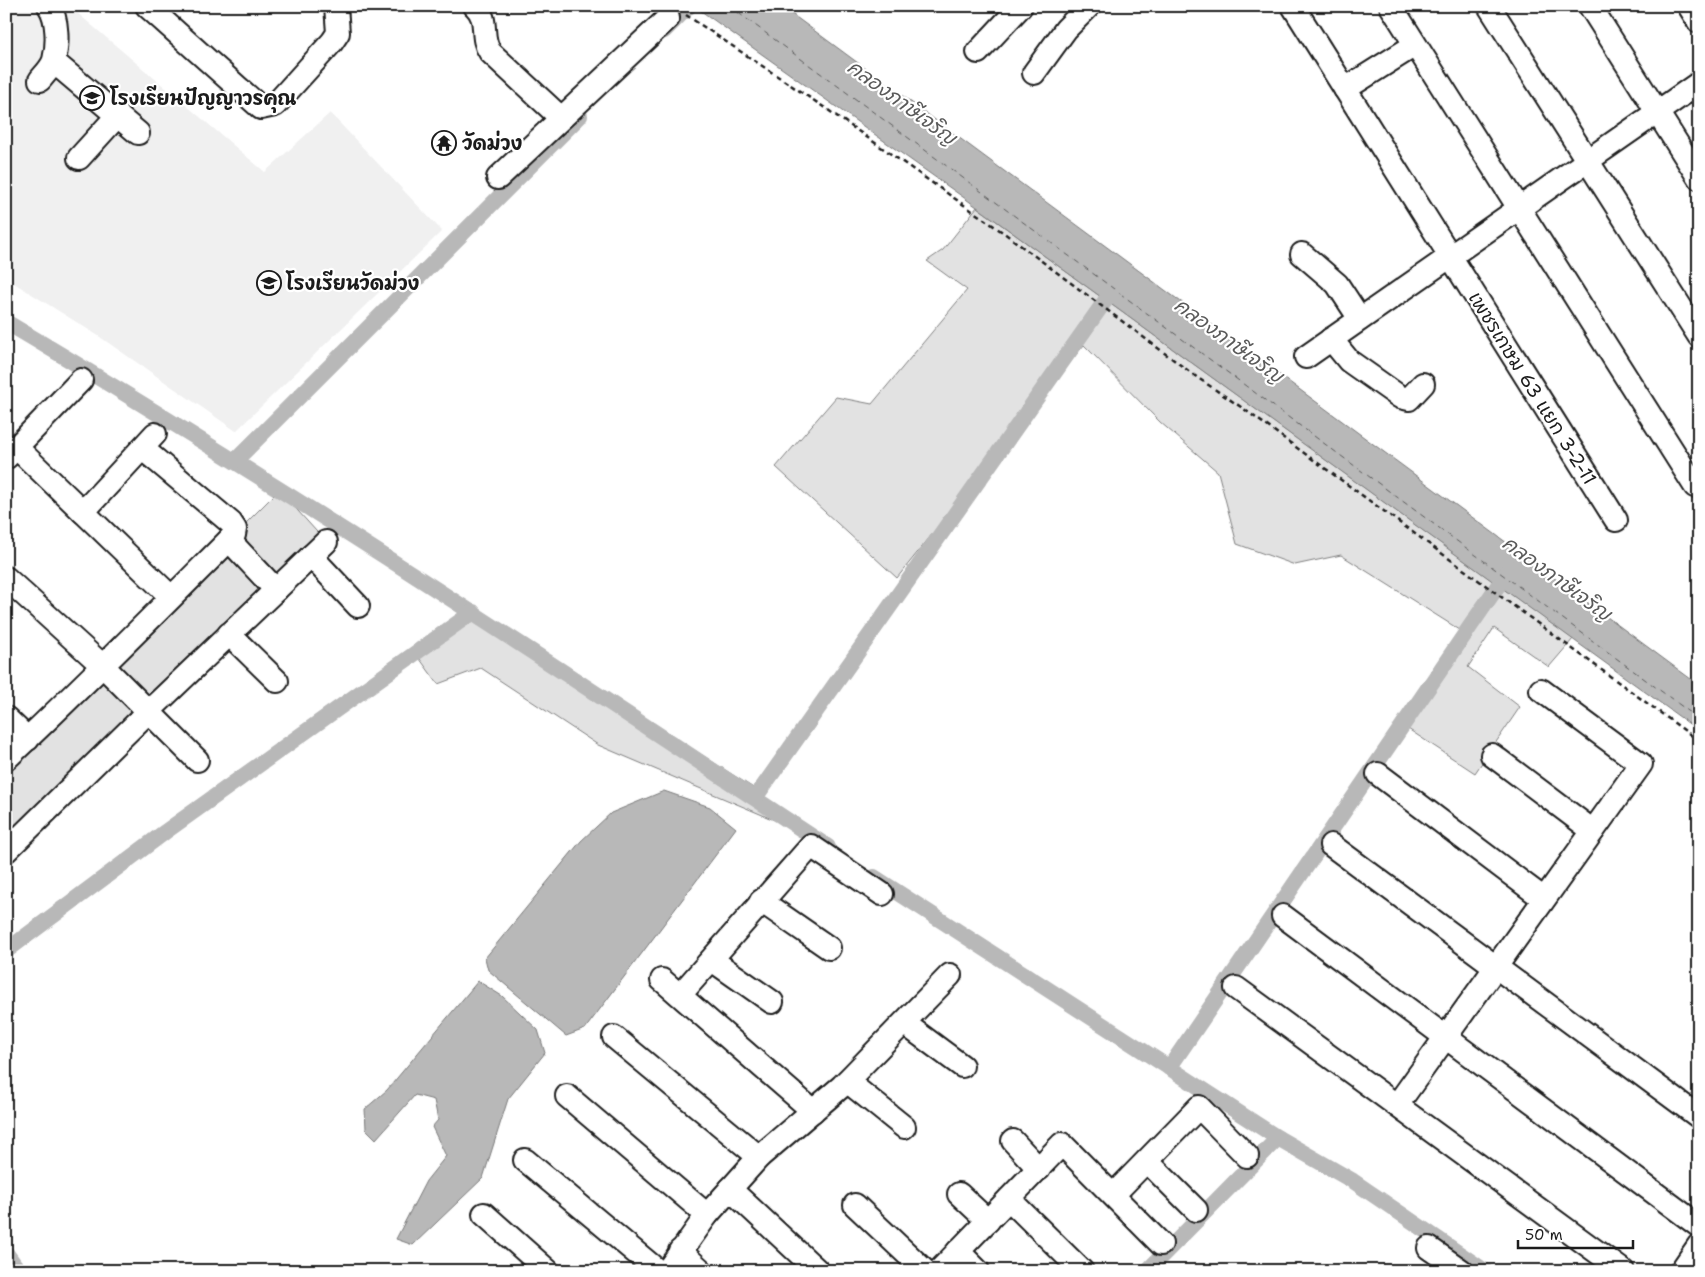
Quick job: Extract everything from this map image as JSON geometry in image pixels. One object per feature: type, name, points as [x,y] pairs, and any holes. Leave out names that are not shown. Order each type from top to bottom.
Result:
[{"type":"street","points":[[49,6],[53,11],[57,41],[47,71],[118,115],[138,133]]},
{"type":"street","points":[[147,6],[261,108],[275,105],[332,42],[338,33],[336,6]]},
{"type":"street","points":[[475,6],[485,23],[483,38],[490,52],[561,118]]},
{"type":"street","points":[[978,52],[1021,6]]},
{"type":"street","points":[[1034,72],[1066,29],[1089,6]]},
{"type":"street","name":"เพชรเกษม 63 แยก 3-2-11","points":[[1293,6],[1616,520]]},
{"type":"street","points":[[1391,6],[1694,486]]},
{"type":"street","points":[[1489,6],[1586,162],[1699,336]]},
{"type":"street","points":[[1590,6],[1699,178]]},
{"type":"street","points":[[1689,6],[1699,22]]},
{"type":"street","points":[[498,178],[668,18]]},
{"type":"street","points":[[1345,89],[1415,45]]},
{"type":"street","points":[[1306,357],[1699,84]]},
{"type":"street","points":[[79,158],[118,115]]},
{"type":"street","points":[[1302,254],[1337,284],[1360,319]]},
{"type":"street","points":[[1331,339],[1349,361],[1400,397],[1409,399],[1423,384]]},
{"type":"street","points":[[81,380],[11,453],[83,512],[170,596]]},
{"type":"street","points":[[6,759],[104,667],[170,596],[234,535],[235,529],[232,523],[149,442],[83,512]]},
{"type":"street","points":[[229,540],[276,590]]},
{"type":"street","points":[[6,851],[318,549],[358,606]]},
{"type":"street","points":[[6,578],[104,667],[197,760]]},
{"type":"street","points":[[229,634],[277,681]]},
{"type":"street","points":[[1397,1106],[1641,764],[1541,690]]},
{"type":"street","points":[[6,718],[28,739]]},
{"type":"street","points":[[1492,755],[1593,831]]},
{"type":"street","points":[[1378,774],[1544,899]]},
{"type":"street","points":[[1331,845],[1699,1117]]},
{"type":"street","points":[[680,995],[761,901],[812,846],[882,894]]},
{"type":"street","points":[[761,901],[828,948]]},
{"type":"street","points":[[1283,916],[1699,1226]]},
{"type":"street","points":[[712,960],[772,1002]]},
{"type":"street","points":[[666,1271],[707,1215],[759,1157],[847,1081],[950,975]]},
{"type":"street","points":[[662,980],[813,1111]]},
{"type":"street","points":[[1236,988],[1623,1271]]},
{"type":"street","points":[[904,1023],[962,1066]]},
{"type":"street","points":[[614,1037],[759,1157]]},
{"type":"street","points":[[847,1081],[904,1127]]},
{"type":"street","points":[[567,1096],[707,1215]]},
{"type":"street","points":[[1113,1195],[1199,1108],[1247,1156]]},
{"type":"street","points":[[1013,1141],[1039,1169]]},
{"type":"street","points":[[939,1271],[1062,1144],[1160,1244]]},
{"type":"street","points":[[525,1160],[658,1271]]},
{"type":"street","points":[[1147,1161],[1196,1210]]},
{"type":"street","points":[[730,1189],[818,1271]]},
{"type":"street","points":[[959,1194],[988,1221]]},
{"type":"street","points":[[1009,1199],[1082,1271]]},
{"type":"street","points":[[855,1205],[925,1271]]},
{"type":"street","points":[[484,1214],[548,1271]]},
{"type":"street","points":[[1681,1271],[1699,1245]]},
{"type":"street","points":[[1429,1248],[1462,1271]]},
{"type":"street","points":[[680,1251],[702,1271]]},
{"type":"street","points":[[958,1251],[978,1271]]},
{"type":"path","points":[[693,19],[1004,233],[1198,378],[1249,413],[1699,741]]},
{"type":"shaded area","points":[[20,6],[69,6],[265,172],[330,113],[442,231],[236,431],[97,335],[6,278],[6,23]]},
{"type":"shaded area","points":[[977,207],[1573,639],[1549,667],[1494,628],[1468,667],[1520,707],[1475,773],[1408,729],[1471,637],[1341,555],[1295,565],[1237,544],[1218,472],[1160,422],[1084,345],[897,578],[776,467],[836,397],[872,404],[967,290],[927,261],[943,250]]},
{"type":"shaded area","points":[[279,490],[326,542],[6,852],[6,763]]},
{"type":"shaded area","points":[[471,606],[755,789],[786,825],[598,745],[481,668],[438,684],[412,648]]},
{"type":"water","name":"คลองภาษีเจริญ","points":[[694,6],[781,6],[1699,685],[1699,731],[977,207]]},
{"type":"water","points":[[664,791],[710,807],[736,828],[585,1029],[566,1036],[488,970],[485,958],[581,841],[611,813]]},
{"type":"water","points":[[478,981],[502,996],[538,1030],[545,1053],[508,1099],[483,1178],[413,1245],[396,1239],[426,1181],[446,1156],[432,1127],[438,1120],[434,1100],[415,1095],[376,1139],[366,1129],[365,1109],[387,1090]]},
{"type":"waterway","points":[[664,31],[689,6]]},
{"type":"waterway","points":[[235,461],[580,116]]},
{"type":"waterway","points":[[755,798],[1117,284]]},
{"type":"waterway","points":[[6,322],[111,385],[420,579],[828,847]]},
{"type":"waterway","name":"คลองภาษีเจริญ","points":[[1169,1068],[1510,568]]},
{"type":"waterway","points":[[6,951],[165,832],[473,612]]},
{"type":"waterway","points":[[874,877],[1278,1138],[1353,1181],[1485,1271]]},
{"type":"waterway","points":[[1147,1271],[1278,1138]]},
{"type":"waterway","points":[[6,1253],[19,1271]]},
{"type":"ferry route","points":[[729,6],[1699,719]]},
{"type":"place","name":"โรงเรียนปัญญาวรคุณ","points":[[92,98]]},
{"type":"place","name":"วัดม่วง","points":[[444,143]]},
{"type":"place","name":"โรงเรียนวัดม่วง","points":[[269,283]]}]
